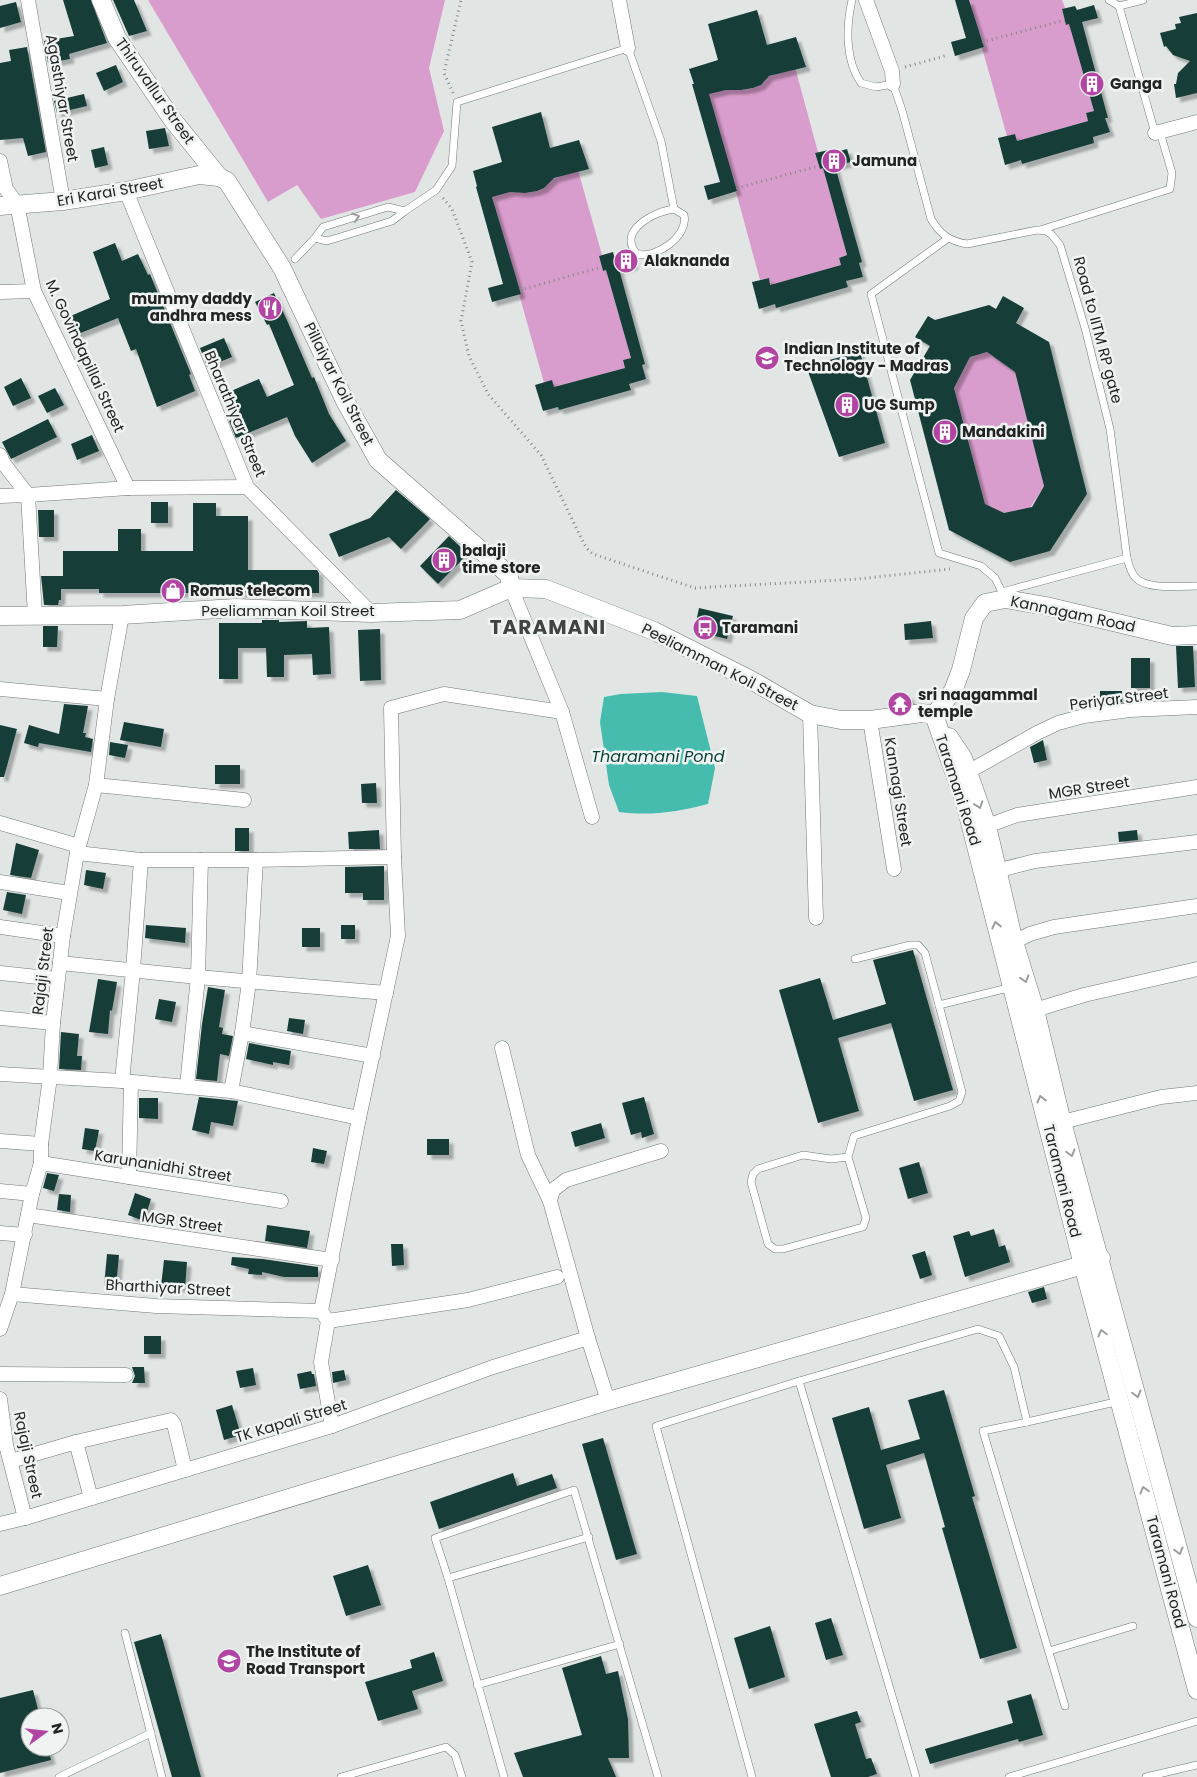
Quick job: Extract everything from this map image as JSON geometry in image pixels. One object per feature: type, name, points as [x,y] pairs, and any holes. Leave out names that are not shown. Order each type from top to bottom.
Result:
[{"type":"street","name":"Agasthiyar Street","points":[[28,0],[63,201]]},
{"type":"street","name":"Thiruvallur Street","points":[[101,0],[117,38],[172,119],[219,177]]},
{"type":"street","points":[[619,0],[628,48]]},
{"type":"street","points":[[866,0],[892,78]]},
{"type":"street","points":[[1157,133],[1197,122]]},
{"type":"street","name":"M. Govindapillai Street","points":[[1,168],[8,205],[34,291],[128,488]]},
{"type":"street","name":"Eri Karai Street","points":[[8,205],[63,201],[126,192],[199,175],[219,177]]},
{"type":"street","name":"Pillaiyar Koil Street","points":[[219,177],[227,181],[232,187],[282,268],[344,400],[378,460],[509,575],[511,588]]},
{"type":"street","name":"Bharathiyar Street","points":[[126,192],[247,487],[371,612]]},
{"type":"street","points":[[0,292],[34,291]]},
{"type":"street","points":[[0,455],[4,464],[28,495],[35,616]]},
{"type":"street","points":[[0,496],[128,488],[247,487]]},
{"type":"street","points":[[511,588],[562,712],[592,817]]},
{"type":"street","name":"Peeliamman Koil Street","points":[[0,616],[122,615],[235,608],[371,612],[460,610],[511,588],[546,589],[654,631],[751,680],[810,714],[841,720],[870,720],[922,713],[934,715]]},
{"type":"street","name":"Kannagam Road","points":[[934,715],[953,691],[961,670],[974,618],[985,603],[1004,595],[1172,636],[1197,635]]},
{"type":"street","name":"Rajaji Street","points":[[0,1329],[25,1235],[32,1194],[41,1163],[41,1144],[50,1077],[53,1023],[62,936],[78,850],[96,785],[106,699],[122,615]]},
{"type":"street","points":[[0,690],[106,699]]},
{"type":"street","points":[[332,1426],[322,1362],[325,1316],[332,1260],[359,1118],[398,936],[394,857],[391,708],[444,694],[562,712]]},
{"type":"street","name":"Periyar Street","points":[[968,772],[1058,723],[1084,716],[1130,710],[1197,707]]},
{"type":"street","points":[[810,714],[816,918]]},
{"type":"street","name":"Taramani Road","points":[[934,715],[963,758],[987,826],[1014,942],[1035,1010],[1062,1122],[1101,1258],[1197,1618]]},
{"type":"street","name":"Taramani Road","points":[[934,715],[965,803],[1083,1265],[1197,1690]]},
{"type":"street","name":"Kannagi Street","points":[[870,720],[894,869]]},
{"type":"street","points":[[96,785],[244,800]]},
{"type":"street","name":"MGR Street","points":[[987,826],[1017,816],[1197,787]]},
{"type":"street","points":[[0,823],[78,850],[141,860],[394,857]]},
{"type":"street","points":[[996,871],[1035,861],[1197,842]]},
{"type":"street","points":[[129,1177],[127,1081],[141,860]]},
{"type":"street","points":[[187,1086],[198,977],[201,860]]},
{"type":"street","points":[[231,1091],[249,982],[256,860]]},
{"type":"street","points":[[0,882],[69,893]]},
{"type":"street","points":[[1014,942],[1030,934],[1054,927],[1197,906]]},
{"type":"street","points":[[0,927],[62,936]]},
{"type":"street","points":[[60,963],[249,982],[386,993]]},
{"type":"street","points":[[1035,1010],[1084,995],[1197,969]]},
{"type":"street","points":[[0,973],[57,979]]},
{"type":"street","points":[[0,1018],[53,1023]]},
{"type":"street","points":[[242,1033],[373,1056]]},
{"type":"street","points":[[502,1048],[528,1155],[550,1201],[588,1338],[608,1401]]},
{"type":"street","points":[[0,1074],[127,1081],[231,1091],[359,1118]]},
{"type":"street","points":[[1062,1122],[1161,1098],[1197,1093]]},
{"type":"street","points":[[0,1141],[41,1144]]},
{"type":"street","points":[[550,1201],[553,1190],[566,1180],[662,1151]]},
{"type":"street","name":"Karunanidhi Street","points":[[41,1163],[280,1201]]},
{"type":"street","points":[[0,1191],[32,1194]]},
{"type":"street","name":"MGR Street","points":[[28,1216],[332,1260]]},
{"type":"street","points":[[0,1233],[25,1235]]},
{"type":"street","points":[[0,1586],[608,1401],[1083,1265],[1101,1258]]},
{"type":"street","name":"Bharthiyar Street","points":[[7,1298],[325,1316],[468,1300],[557,1277]]},
{"type":"street","name":"TK Kapali Street","points":[[0,1524],[332,1426],[493,1367],[588,1338]]},
{"type":"street","points":[[0,1374],[126,1375]]},
{"type":"street","name":"Rajaji Street","points":[[0,1399],[3,1446],[11,1461],[25,1518]]},
{"type":"street","points":[[11,1461],[76,1442],[171,1420],[174,1424],[186,1470]]},
{"type":"street","points":[[76,1442],[91,1498]]},
{"type":"lane","points":[[852,0],[848,15],[847,36],[856,76],[861,83],[876,87],[892,78],[931,219],[947,239],[967,244],[1037,230],[1170,189],[1172,173],[1157,133],[1119,6],[1110,0]]},
{"type":"lane","points":[[1119,6],[1143,0]]},
{"type":"lane","points":[[315,238],[327,241],[392,221],[436,190],[452,166],[457,102],[628,48],[661,141],[674,209],[684,215],[685,220],[682,230],[670,243],[655,252],[637,254],[631,238],[633,230],[665,210],[674,209]]},
{"type":"lane","points":[[295,259],[323,227],[388,207],[405,211]]},
{"type":"lane","name":"Road to IITM RP gate","points":[[1037,230],[1046,231],[1051,234],[1060,245],[1086,328],[1110,429],[1126,558]]},
{"type":"lane","points":[[947,239],[871,294],[939,553],[981,566],[995,578],[1004,595],[1126,558],[1135,578],[1142,583],[1197,586]]},
{"type":"lane","points":[[848,1157],[831,1159],[803,1155],[758,1169],[753,1174],[752,1182],[768,1244],[775,1249],[783,1249],[863,1227],[866,1218],[848,1157],[854,1136],[950,1106],[959,1101],[962,1092],[925,953],[918,945],[910,945],[855,958]]},
{"type":"lane","points":[[939,1005],[1012,987]]},
{"type":"lane","points":[[752,1777],[656,1426],[799,1381],[978,1329],[999,1336],[1014,1367],[1027,1422]]},
{"type":"lane","points":[[799,1381],[916,1777]]},
{"type":"lane","points":[[1065,1706],[983,1431],[1120,1401]]},
{"type":"lane","points":[[504,1777],[435,1538],[574,1490],[658,1777]]},
{"type":"lane","points":[[448,1578],[589,1537]]},
{"type":"lane","points":[[1049,1651],[1133,1626]]},
{"type":"lane","points":[[125,1633],[162,1777]]},
{"type":"lane","points":[[477,1685],[620,1644]]},
{"type":"lane","points":[[1009,1777],[1197,1721]]},
{"type":"lane","points":[[59,1777],[150,1734]]},
{"type":"lane","points":[[341,1777],[446,1747],[455,1755],[462,1777]]},
{"type":"lane","points":[[1150,1776],[1197,1764]]},
{"type":"path","points":[[457,102],[444,73],[462,0]]},
{"type":"path","points":[[982,42],[1065,20]]},
{"type":"path","points":[[892,78],[948,55]]},
{"type":"path","points":[[737,188],[819,166]]},
{"type":"path","points":[[436,190],[452,209],[472,262],[461,320],[469,356],[488,394],[541,455],[584,544],[593,554],[695,588],[858,579],[952,569]]},
{"type":"path","points":[[520,290],[602,267]]},
{"type":"shaded area","points":[[148,0],[445,0],[429,68],[444,131],[415,192],[321,219],[297,185],[268,202]]},
{"type":"shaded area","points":[[969,0],[1062,0],[1065,8],[1062,10],[1066,24],[1069,24],[1094,111],[1086,113],[1088,121],[1017,141],[1015,134],[1007,136],[982,48],[984,47]]},
{"type":"shaded area","points":[[793,60],[818,152],[815,154],[820,168],[823,168],[847,255],[839,258],[841,265],[770,285],[768,278],[760,280],[706,84],[734,87],[735,90],[752,88],[763,83],[766,77],[775,75],[773,66]]},
{"type":"shaded area","points":[[576,163],[602,255],[599,256],[603,271],[606,270],[631,358],[623,360],[625,368],[554,387],[544,383],[519,294],[521,293],[489,186],[518,190],[519,193],[536,191],[547,185],[550,180],[559,177],[557,168]]},
{"type":"shaded area","points":[[987,352],[1015,372],[1044,486],[1025,516],[1023,509],[1013,511],[1015,519],[985,504],[954,388],[970,357]]},
{"type":"water","name":"Tharamani Pond","points":[[662,692],[697,696],[715,768],[708,804],[686,809],[642,814],[619,812],[609,785],[600,722],[604,697],[621,694]]},
{"type":"building","points":[[63,0],[91,0],[107,43],[69,54],[70,59],[48,63],[44,41],[74,36]]},
{"type":"building","points":[[113,0],[134,0],[147,31],[129,36]]},
{"type":"building","points":[[955,0],[969,0],[984,47],[955,56],[951,42],[966,38]]},
{"type":"building","points":[[16,2],[21,22],[0,28],[0,6]]},
{"type":"building","name":"Ganga","points":[[1094,5],[1098,18],[1082,22],[1108,118],[1105,118],[1110,132],[1093,137],[1094,143],[1022,164],[1021,160],[1005,165],[998,138],[1015,134],[1017,141],[1088,121],[1086,113],[1094,111],[1069,24],[1066,25],[1062,9],[1075,6],[1077,10]]},
{"type":"building","points":[[757,10],[767,45],[796,37],[806,67],[769,76],[761,85],[753,88],[726,90],[709,94],[737,191],[708,200],[704,186],[720,182],[689,69],[718,60],[708,24]]},
{"type":"building","points":[[1197,13],[1197,93],[1176,98],[1174,84],[1176,84],[1178,73],[1190,61],[1173,55],[1166,46],[1164,47],[1160,33],[1176,29],[1175,24],[1181,23],[1179,17]]},
{"type":"building","points":[[27,47],[46,152],[28,156],[23,138],[0,140],[0,63],[11,61],[9,50]]},
{"type":"building","points":[[116,65],[123,82],[104,91],[96,73]]},
{"type":"building","points":[[84,94],[87,106],[57,113],[54,101]]},
{"type":"building","points":[[541,112],[550,148],[579,140],[589,169],[554,178],[544,188],[537,191],[525,193],[510,192],[492,197],[521,294],[492,302],[488,288],[503,284],[473,171],[502,162],[492,127]]},
{"type":"building","points":[[165,128],[169,146],[149,149],[146,131]]},
{"type":"building","points":[[104,147],[108,165],[95,168],[91,150]]},
{"type":"building","points":[[847,149],[851,162],[835,166],[862,262],[859,263],[863,277],[846,281],[848,287],[776,308],[775,304],[759,309],[752,282],[769,278],[770,285],[841,265],[839,258],[847,255],[823,168],[820,169],[815,153],[829,150],[830,154]]},
{"type":"building","points":[[115,243],[122,261],[138,254],[148,275],[150,274],[191,374],[189,375],[195,391],[157,407],[136,349],[131,351],[118,318],[73,336],[66,318],[110,299],[93,252]]},
{"type":"building","points":[[613,252],[614,256],[629,252],[634,265],[619,269],[645,364],[642,365],[646,379],[629,384],[631,390],[559,410],[558,407],[543,411],[535,385],[552,380],[554,387],[625,368],[623,360],[631,358],[606,270],[603,271],[599,256]]},
{"type":"building","points":[[274,293],[312,378],[314,377],[329,414],[346,441],[312,463],[295,436],[287,417],[236,438],[229,421],[235,418],[224,394],[259,379],[267,397],[294,385],[269,324],[267,325],[255,302]]},
{"type":"building","name":"Mandakini","points":[[1003,296],[1024,308],[1016,323],[1049,342],[1087,494],[1050,551],[1010,562],[949,530],[910,380],[930,346],[915,337],[928,316],[935,320],[989,305],[996,309]],"holes":[[[987,352],[1015,372],[1044,486],[1032,507],[1004,513],[985,504],[954,388],[970,357]]]},
{"type":"building","points":[[224,338],[232,357],[207,367],[200,348]]},
{"type":"building","name":"UG Sump","points":[[860,352],[885,443],[839,457],[806,366]]},
{"type":"building","points":[[21,378],[31,398],[13,406],[4,387]]},
{"type":"building","points":[[55,388],[64,405],[47,413],[38,396]]},
{"type":"building","points":[[48,419],[57,437],[11,459],[2,442]]},
{"type":"building","points":[[92,435],[99,451],[77,460],[71,444]]},
{"type":"building","points":[[396,490],[430,519],[401,549],[389,537],[339,557],[329,534],[370,518]]},
{"type":"building","points":[[151,502],[168,502],[168,523],[151,523]]},
{"type":"building","points":[[193,503],[216,503],[216,516],[248,516],[248,570],[317,570],[319,573],[319,593],[99,593],[99,589],[61,589],[61,600],[59,600],[58,605],[44,605],[41,576],[63,576],[63,551],[118,551],[118,529],[141,529],[141,551],[193,551]]},
{"type":"building","points":[[38,510],[54,510],[54,537],[39,537]]},
{"type":"building","name":"balaji time store","points":[[449,536],[468,554],[438,584],[420,566]]},
{"type":"building","points":[[699,608],[733,616],[727,639],[694,631]]},
{"type":"building","points":[[262,620],[279,620],[279,622],[307,621],[307,628],[329,627],[331,674],[313,675],[312,654],[284,655],[284,677],[267,677],[266,648],[238,648],[238,679],[219,679],[219,623],[262,623]]},
{"type":"building","points":[[931,621],[933,638],[905,640],[904,624]]},
{"type":"building","points":[[43,626],[58,626],[57,647],[43,647]]},
{"type":"building","points":[[380,629],[381,680],[360,681],[358,630]]},
{"type":"building","points":[[1176,646],[1193,646],[1195,687],[1178,688]]},
{"type":"building","points":[[1131,658],[1150,658],[1150,688],[1131,688]]},
{"type":"building","points":[[1100,691],[1122,691],[1122,702],[1100,705]]},
{"type":"building","name":"sri naagammal temple","points":[[909,695],[911,704],[889,707],[888,699]]},
{"type":"building","points":[[64,704],[88,706],[83,733],[86,733],[85,737],[93,739],[91,752],[39,743],[38,747],[24,743],[29,725],[59,734]]},
{"type":"building","points":[[124,722],[164,729],[161,747],[120,740]]},
{"type":"building","points":[[0,725],[17,729],[4,777],[0,777]]},
{"type":"building","points":[[1043,740],[1047,760],[1034,763],[1030,747]]},
{"type":"building","points":[[110,742],[128,745],[125,758],[109,755]]},
{"type":"building","points":[[215,765],[240,765],[240,784],[215,784]]},
{"type":"building","points":[[376,783],[377,803],[362,803],[361,784]]},
{"type":"building","points":[[235,828],[249,828],[249,851],[235,851]]},
{"type":"building","points":[[379,830],[380,849],[349,849],[348,832]]},
{"type":"building","points":[[1137,830],[1138,840],[1119,842],[1118,832]]},
{"type":"building","points":[[16,843],[39,850],[31,878],[10,875]]},
{"type":"building","points":[[384,866],[384,900],[363,900],[363,893],[345,893],[345,867]]},
{"type":"building","points":[[86,870],[106,873],[103,889],[84,885]]},
{"type":"building","points":[[7,892],[26,895],[22,914],[3,910]]},
{"type":"building","points":[[146,925],[186,928],[185,943],[145,938]]},
{"type":"building","points":[[341,925],[355,925],[355,939],[341,939]]},
{"type":"building","points":[[302,928],[320,928],[320,947],[302,947]]},
{"type":"building","points":[[913,950],[953,1090],[914,1101],[891,1023],[838,1038],[859,1111],[818,1123],[779,990],[820,978],[833,1020],[886,1004],[873,960]]},
{"type":"building","points":[[98,979],[117,982],[112,1011],[110,1010],[108,1034],[89,1032]]},
{"type":"building","points":[[208,987],[225,990],[219,1027],[223,1028],[222,1034],[233,1036],[229,1056],[220,1054],[217,1081],[196,1079]]},
{"type":"building","points":[[159,999],[176,1002],[172,1022],[155,1019]]},
{"type":"building","points":[[289,1018],[305,1020],[303,1034],[287,1031]]},
{"type":"building","points":[[61,1032],[79,1034],[77,1056],[82,1056],[81,1070],[59,1069]]},
{"type":"building","points":[[249,1043],[291,1051],[289,1065],[273,1062],[273,1065],[246,1059]]},
{"type":"building","points":[[199,1097],[238,1101],[233,1126],[211,1122],[209,1134],[192,1130]]},
{"type":"building","points":[[644,1097],[654,1134],[642,1138],[641,1132],[631,1135],[622,1103]]},
{"type":"building","points":[[139,1098],[158,1098],[158,1119],[139,1118]]},
{"type":"building","points":[[601,1123],[605,1138],[575,1147],[571,1132]]},
{"type":"building","points":[[85,1128],[99,1130],[95,1151],[82,1149]]},
{"type":"building","points":[[427,1139],[449,1139],[449,1155],[427,1155]]},
{"type":"building","points":[[313,1148],[327,1151],[324,1164],[311,1162]]},
{"type":"building","points":[[919,1162],[928,1193],[908,1199],[899,1168]]},
{"type":"building","points":[[47,1173],[59,1175],[54,1191],[43,1188]]},
{"type":"building","points":[[135,1193],[151,1199],[144,1221],[128,1215]]},
{"type":"building","points":[[59,1194],[71,1195],[70,1212],[57,1210]]},
{"type":"building","points":[[267,1225],[310,1231],[307,1248],[265,1241]]},
{"type":"building","points":[[994,1229],[999,1247],[1005,1245],[1010,1262],[965,1277],[953,1236],[969,1231],[971,1236]]},
{"type":"building","points":[[391,1244],[403,1244],[404,1265],[392,1266]]},
{"type":"building","points":[[925,1251],[932,1275],[920,1279],[912,1255]]},
{"type":"building","points":[[107,1254],[119,1255],[116,1287],[104,1286]]},
{"type":"building","points":[[232,1257],[263,1259],[318,1267],[318,1277],[284,1277],[262,1272],[262,1275],[248,1274],[249,1269],[231,1265]]},
{"type":"building","points":[[164,1260],[187,1262],[185,1288],[161,1286]]},
{"type":"building","points":[[1044,1287],[1047,1299],[1032,1303],[1028,1292]]},
{"type":"building","points":[[144,1336],[161,1336],[161,1354],[144,1354]]},
{"type":"building","points":[[132,1367],[144,1367],[145,1383],[132,1383],[135,1376]]},
{"type":"building","points":[[253,1368],[256,1385],[240,1388],[236,1371]]},
{"type":"building","points":[[344,1370],[346,1380],[333,1383],[332,1372]]},
{"type":"building","points":[[311,1371],[314,1374],[316,1386],[300,1389],[297,1374]]},
{"type":"building","points":[[944,1390],[975,1496],[972,1497],[1017,1648],[980,1659],[942,1528],[945,1527],[924,1453],[886,1465],[901,1518],[864,1529],[832,1418],[869,1407],[881,1450],[920,1439],[908,1400]]},
{"type":"building","points":[[232,1405],[241,1435],[224,1440],[216,1410]]},
{"type":"building","points":[[603,1438],[637,1554],[616,1560],[582,1444]]},
{"type":"building","points":[[513,1473],[517,1486],[552,1474],[557,1488],[439,1529],[430,1502]]},
{"type":"building","points":[[368,1565],[381,1605],[346,1616],[333,1576]]},
{"type":"building","points":[[831,1618],[843,1655],[826,1660],[815,1623]]},
{"type":"building","points":[[770,1626],[785,1677],[749,1689],[734,1638]]},
{"type":"building","points":[[161,1634],[201,1777],[172,1777],[134,1642]]},
{"type":"building","points":[[434,1652],[443,1681],[412,1691],[418,1709],[378,1721],[365,1682],[412,1668],[410,1660]]},
{"type":"building","points":[[601,1656],[606,1674],[618,1671],[628,1719],[629,1758],[608,1758],[616,1777],[523,1777],[514,1753],[582,1735],[562,1668]]},
{"type":"building","points":[[33,1690],[37,1707],[20,1707],[20,1757],[50,1757],[51,1760],[0,1773],[0,1698]]},
{"type":"building","points":[[1031,1694],[1043,1735],[1019,1742],[1018,1739],[930,1764],[925,1749],[1013,1723],[1007,1701]]},
{"type":"building","points":[[857,1711],[861,1722],[855,1724],[866,1759],[871,1758],[877,1774],[868,1777],[831,1777],[814,1724]]},
{"type":"place","name":"Ganga","points":[[1092,84]]},
{"type":"place","name":"Jamuna","points":[[834,161]]},
{"type":"place","name":"Alaknanda","points":[[626,261]]},
{"type":"place","name":"mummy daddy andhra mess","points":[[270,308]]},
{"type":"place","name":"Indian Institute of Technology - Madras","points":[[767,358]]},
{"type":"place","name":"UG Sump","points":[[847,405]]},
{"type":"place","name":"Mandakini","points":[[945,432]]},
{"type":"place","name":"balaji time store","points":[[444,560]]},
{"type":"place","name":"Romus telecom","points":[[173,591]]},
{"type":"place","name":"Taramani","points":[[705,628]]},
{"type":"place","name":"sri naagammal temple","points":[[900,704]]},
{"type":"place","name":"The Institute of Road Transport","points":[[229,1661]]},
{"type":"district","name":"TARAMANI","points":[[548,627]]}]
